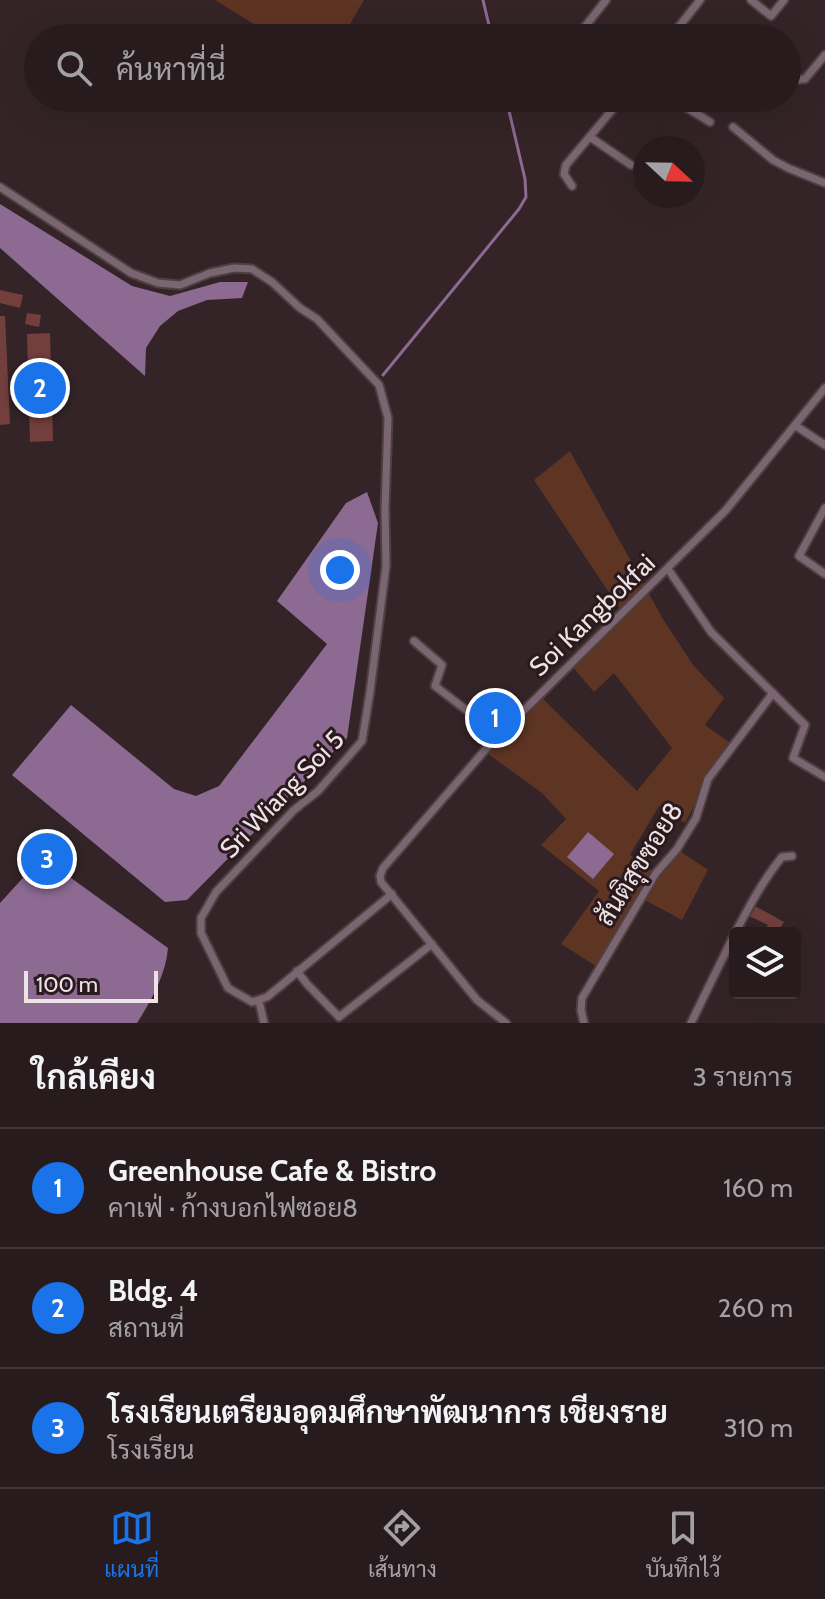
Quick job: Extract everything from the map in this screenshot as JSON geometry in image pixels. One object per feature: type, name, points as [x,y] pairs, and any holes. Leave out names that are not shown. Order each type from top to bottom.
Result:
[{"type":"street","points":[[587,24],[606,0]]},
{"type":"street","points":[[751,0],[771,16],[784,0]]},
{"type":"street","points":[[681,24],[695,2]]},
{"type":"street","points":[[801,79],[805,79],[825,55]]},
{"type":"street","points":[[572,186],[564,174],[566,165],[611,112]]},
{"type":"street","points":[[694,112],[710,122]]},
{"type":"street","points":[[733,127],[773,160],[825,183]]},
{"type":"street","points":[[590,137],[631,165]]},
{"type":"street","name":"Sri Wiang Soi 5","points":[[0,187],[131,273],[158,283],[180,285],[210,273],[234,268],[252,269],[317,319],[379,385],[388,418],[386,566],[362,741],[318,791],[294,810],[216,892],[201,918],[201,933],[228,988],[252,1002],[259,1001]]},
{"type":"street","name":"Soi Kangbokfai","points":[[392,894],[381,882],[383,868],[499,735],[726,510],[825,388]]},
{"type":"street","points":[[796,426],[825,445]]},
{"type":"street","points":[[825,508],[799,556],[825,574]]},
{"type":"street","points":[[668,569],[711,632],[805,725],[793,758],[825,777]]},
{"type":"street","points":[[414,641],[442,665],[435,686],[499,735]]},
{"type":"street","name":"สันติสุขซอย8","points":[[584,1023],[582,998],[656,873],[677,849],[696,818],[708,779],[773,693]]},
{"type":"street","points":[[738,927],[777,863],[782,857],[792,856]]},
{"type":"street","points":[[264,1023],[259,1001],[392,894],[477,1000],[506,1023]]},
{"type":"street","points":[[297,971],[339,1017],[432,944]]},
{"type":"street","points":[[691,1023],[729,945]]},
{"type":"shaded area","points":[[215,0],[364,0],[350,24],[254,24]]},
{"type":"shaded area","points":[[0,204],[132,286],[170,296],[220,282],[248,282],[242,298],[207,300],[178,311],[160,326],[146,348],[145,376],[0,248]]},
{"type":"shaded area","points":[[570,451],[663,619],[693,665],[724,698],[705,725],[733,745],[708,779],[685,823],[659,806],[630,855],[656,873],[677,849],[708,870],[682,920],[641,898],[599,968],[561,944],[599,891],[541,845],[566,819],[542,793],[484,751],[539,695],[637,791],[672,748],[614,673],[594,692],[570,664],[622,612],[534,480]]},
{"type":"shaded area","points":[[367,492],[378,523],[347,738],[187,900],[165,902],[12,775],[71,705],[174,789],[196,796],[219,786],[327,644],[277,601],[346,503]]},
{"type":"shaded area","points":[[588,832],[614,854],[593,879],[567,857]]},
{"type":"shaded area","points":[[42,857],[168,948],[161,977],[137,1023],[0,1023],[0,903]]},
{"type":"building","points":[[0,290],[23,295],[20,308],[0,303]]},
{"type":"building","points":[[27,313],[41,315],[39,327],[25,324]]},
{"type":"building","points":[[0,316],[5,316],[10,424],[0,425]]},
{"type":"building","points":[[50,333],[53,441],[30,442],[27,334]]},
{"type":"building","points":[[755,906],[784,922],[781,927],[767,927],[749,916]]},
{"type":"waterway","points":[[483,0],[489,24]]},
{"type":"waterway","points":[[383,375],[526,197],[525,179],[509,112]]},
{"type":"place","name":"Bldg. 4","points":[[40,388]]},
{"type":"place","name":"Greenhouse Cafe & Bistro","points":[[495,718]]},
{"type":"place","name":"โรงเรียนเตรียมอุดมศึกษาพัฒนาการ เชียงราย","points":[[47,859]]}]
